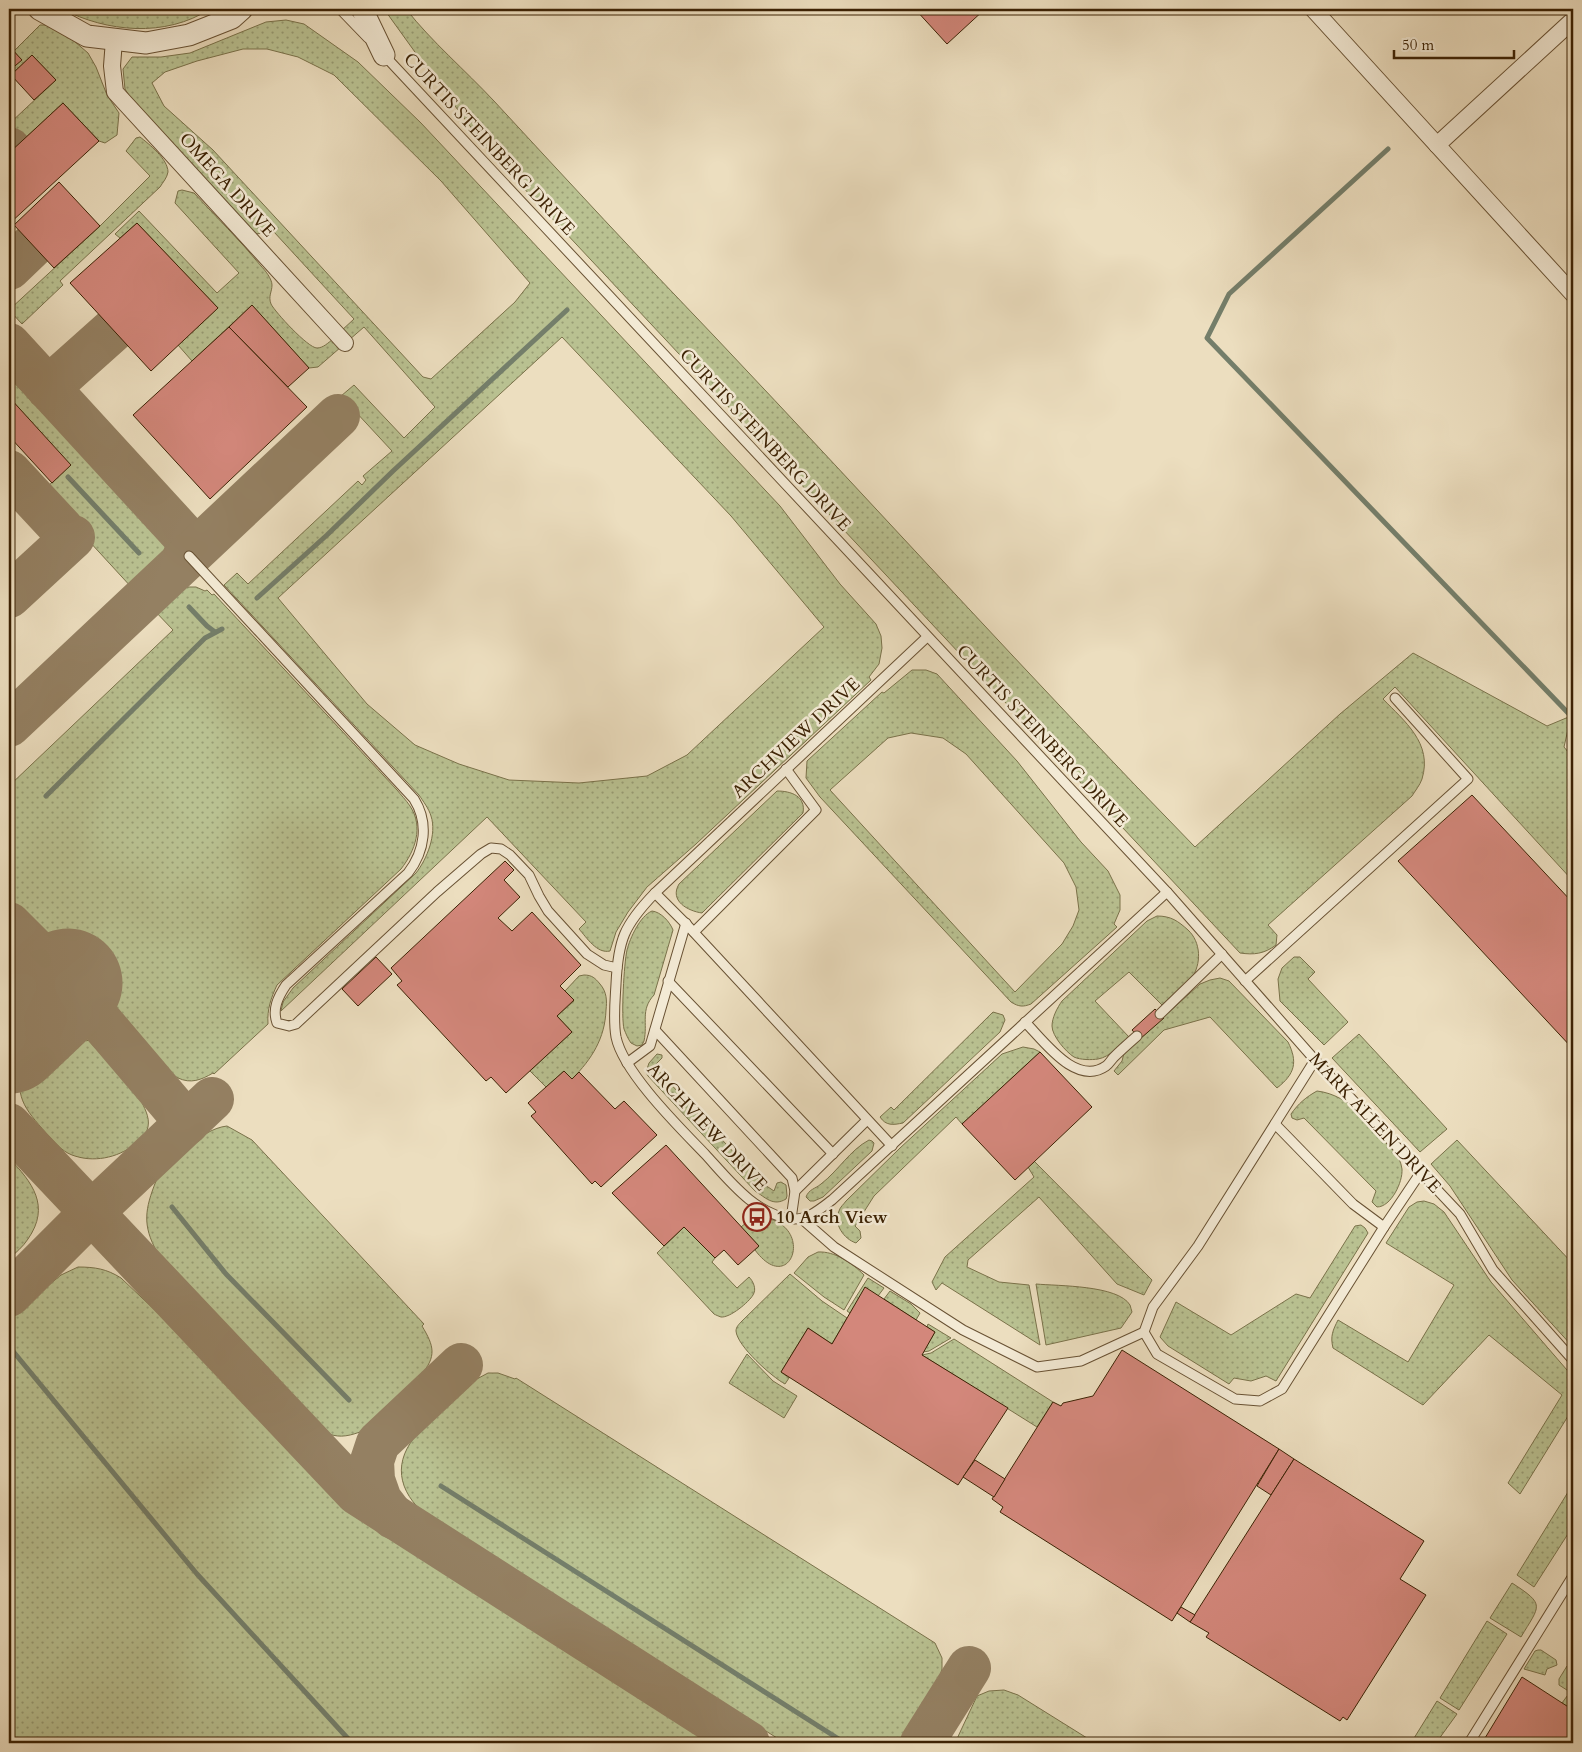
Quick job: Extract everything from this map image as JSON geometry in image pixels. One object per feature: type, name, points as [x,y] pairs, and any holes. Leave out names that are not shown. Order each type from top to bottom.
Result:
[{"type":"street","points":[[40,9],[87,36],[146,43],[189,35],[232,18],[242,9]]},
{"type":"street","points":[[362,9],[384,55]]},
{"type":"street","points":[[1313,9],[1573,294]]},
{"type":"street","points":[[1437,145],[1573,20]]},
{"type":"street","name":"OMEGA DRIVE","points":[[114,40],[112,66],[115,92],[345,344]]},
{"type":"lane","name":"CURTIS STEINBERG DRIVE","points":[[340,9],[1167,892]]},
{"type":"lane","points":[[189,556],[414,799],[420,807],[422,817],[423,839],[416,862],[408,873],[286,985],[279,995],[275,1006],[277,1023],[289,1026],[296,1024],[437,892],[480,854],[491,848],[501,849],[510,855],[530,875],[548,911],[587,954],[604,965],[616,968]]},
{"type":"lane","name":"ARCHVIEW DRIVE","points":[[927,637],[655,893],[636,912],[625,931],[616,968],[614,1022],[616,1039],[627,1063],[664,1110],[739,1191],[760,1206],[777,1215],[791,1219],[802,1219],[817,1212],[892,1146],[1167,892]]},
{"type":"lane","points":[[1245,981],[1468,779],[1395,698]]},
{"type":"lane","points":[[694,932],[816,810],[786,769]]},
{"type":"lane","name":"MARK ALLEN DRIVE","points":[[1167,892],[1315,1060],[1460,1214],[1493,1270],[1573,1360]]},
{"type":"lane","points":[[655,893],[686,923],[892,1146]]},
{"type":"lane","points":[[627,1063],[650,1046],[686,923]]},
{"type":"lane","points":[[1160,1014],[1222,954]]},
{"type":"lane","points":[[668,982],[833,1154]]},
{"type":"lane","points":[[1025,1022],[1062,1060],[1076,1069],[1092,1072],[1108,1066],[1137,1036]]},
{"type":"lane","points":[[654,1030],[792,1178],[794,1190],[791,1219]]},
{"type":"lane","points":[[802,1219],[834,1247],[963,1330],[1037,1367],[1082,1361],[1144,1332],[1153,1307],[1198,1246],[1315,1060]]},
{"type":"lane","points":[[794,1190],[867,1120]]},
{"type":"lane","points":[[1275,1124],[1353,1204],[1384,1227]]},
{"type":"lane","points":[[1144,1332],[1158,1354],[1235,1399],[1260,1401],[1282,1390],[1384,1227],[1421,1172]]},
{"type":"lane","points":[[1469,1743],[1573,1576]]},
{"type":"green space","points":[[62,9],[210,9],[193,18],[174,24],[155,28],[136,28],[98,23]]},
{"type":"green space","points":[[384,9],[406,9],[1074,721],[1195,847],[1340,714],[1413,653],[1547,726],[1571,716],[1564,747],[1573,758],[1573,881],[1395,687],[1383,699],[1407,724],[1420,744],[1424,754],[1424,766],[1419,786],[1412,796],[1268,925],[1277,935],[1276,945],[1259,953],[1240,953],[488,150]]},
{"type":"green space","points":[[286,20],[304,24],[358,62],[421,123],[780,506],[840,584],[876,624],[881,636],[882,648],[879,664],[869,677],[871,680],[696,844],[647,887],[616,932],[610,951],[601,950],[589,941],[579,929],[586,922],[487,817],[281,1011],[283,1002],[293,988],[416,873],[424,861],[430,846],[433,823],[429,811],[419,795],[224,585],[237,573],[248,584],[358,481],[362,485],[366,480],[363,476],[392,451],[341,396],[354,385],[404,438],[435,407],[364,327],[349,340],[341,331],[354,319],[274,232],[255,234],[135,105],[125,89],[123,69],[132,57],[161,57],[190,53],[266,22]],"holes":[[[243,49],[267,49],[298,57],[334,75],[441,181],[530,283],[515,302],[431,379],[423,377],[213,150],[164,106],[152,83],[165,72],[197,61]],[[562,337],[731,516],[824,627],[687,755],[647,776],[579,783],[509,780],[459,764],[415,745],[367,704],[278,598]]]},
{"type":"green space","points":[[40,25],[47,25],[74,41],[88,53],[96,67],[107,95],[119,113],[117,135],[105,143],[99,141],[63,103],[22,141],[9,128],[9,124],[56,80],[32,55],[11,75],[13,77],[9,83],[9,71],[21,60],[14,51]]},
{"type":"green space","points":[[140,137],[165,162],[168,172],[165,180],[160,187],[60,281],[63,285],[22,324],[9,310],[100,226],[150,176],[126,151],[136,138]]},
{"type":"green space","points":[[178,191],[194,193],[270,277],[272,283],[271,304],[292,329],[317,348],[333,339],[341,347],[318,367],[309,368],[252,305],[192,361],[178,345],[218,308],[137,223],[120,238],[115,234],[139,211],[217,293],[239,273],[175,203]]},
{"type":"green space","points":[[9,377],[135,511],[168,549],[151,571],[133,589],[43,491],[70,465],[9,397]]},
{"type":"green space","points":[[186,587],[196,587],[207,590],[212,595],[214,594],[397,790],[414,814],[417,830],[414,847],[401,869],[277,985],[270,1004],[268,1024],[214,1074],[192,1081],[183,1080],[168,1072],[9,902],[9,786],[173,630],[153,609],[172,591],[174,592]]},
{"type":"green space","points":[[912,670],[926,670],[937,674],[1017,761],[1081,842],[1108,871],[1120,895],[1120,910],[1114,924],[1117,927],[1031,1004],[1021,1006],[1011,1002],[820,797],[806,778],[807,761],[882,692],[884,693]],"holes":[[[911,733],[943,738],[966,754],[1064,863],[1076,887],[1079,910],[1073,926],[1062,944],[1015,992],[830,790],[888,738]]]},
{"type":"green space","points":[[777,791],[792,793],[800,799],[803,813],[702,913],[691,910],[681,904],[676,895],[679,884]]},
{"type":"green space","points":[[652,911],[659,913],[665,918],[673,930],[654,995],[647,1006],[644,1041],[642,1045],[637,1046],[629,1040],[623,1023],[626,957],[628,945],[636,928],[643,918]]},
{"type":"green space","points":[[1157,916],[1174,920],[1184,927],[1196,941],[1198,960],[1195,973],[1188,982],[1162,1005],[1129,972],[1095,1001],[1129,1037],[1115,1050],[1102,1058],[1089,1060],[1074,1057],[1054,1034],[1052,1026],[1058,1007],[1062,1001],[1147,921]]},
{"type":"green space","points":[[9,946],[22,962],[22,973],[16,991],[9,999]]},
{"type":"green space","points":[[1294,957],[1300,957],[1315,972],[1308,979],[1348,1022],[1324,1045],[1280,1001],[1278,979],[1282,968]]},
{"type":"green space","points":[[584,975],[595,979],[605,993],[605,1020],[600,1039],[586,1064],[572,1079],[564,1071],[546,1087],[530,1071],[572,1032],[557,1016],[574,1001],[565,991],[579,976]]},
{"type":"green space","points":[[1220,978],[1229,981],[1288,1042],[1294,1062],[1291,1073],[1283,1083],[1277,1088],[1210,1017],[1164,1030],[1118,1075],[1114,1071],[1122,1061],[1124,1053],[1200,984]]},
{"type":"green space","points":[[993,1012],[1003,1015],[1005,1020],[1000,1032],[903,1123],[890,1124],[882,1120],[880,1117],[891,1107],[894,1110]]},
{"type":"green space","points":[[63,1034],[78,1036],[88,1040],[141,1097],[148,1123],[146,1133],[134,1145],[120,1153],[104,1158],[88,1159],[64,1151],[32,1116],[23,1101],[20,1093],[20,1084],[25,1062],[23,1060],[49,1037]]},
{"type":"green space","points":[[1359,1034],[1447,1129],[1420,1152],[1332,1058]]},
{"type":"green space","points":[[1023,1047],[1040,1052],[962,1124],[956,1117],[874,1196],[855,1226],[860,1231],[861,1238],[856,1243],[847,1238],[837,1221],[840,1210],[846,1201],[900,1148],[1002,1054]]},
{"type":"green space","points":[[657,1054],[662,1055],[662,1058],[654,1066],[762,1183],[774,1191],[777,1183],[781,1182],[786,1185],[786,1199],[773,1202],[755,1191],[648,1076],[646,1072],[649,1063]]},
{"type":"green space","points":[[1317,1091],[1329,1094],[1351,1105],[1369,1122],[1397,1155],[1402,1174],[1395,1193],[1382,1206],[1377,1207],[1372,1202],[1376,1191],[1304,1118],[1297,1120],[1292,1118],[1291,1114],[1296,1107]]},
{"type":"green space","points":[[227,1126],[252,1140],[424,1324],[422,1326],[431,1345],[432,1356],[421,1375],[422,1377],[361,1433],[342,1436],[322,1433],[156,1254],[157,1252],[147,1225],[149,1200],[156,1181],[154,1179],[197,1139],[217,1128]]},
{"type":"green space","points":[[869,1140],[874,1143],[872,1151],[823,1197],[810,1201],[806,1197],[812,1189],[827,1179],[856,1149]]},
{"type":"green space","points":[[1457,1140],[1573,1264],[1573,1347],[1512,1280],[1450,1186],[1431,1164]]},
{"type":"green space","points":[[9,1158],[25,1176],[36,1195],[38,1216],[35,1227],[26,1242],[9,1259]]},
{"type":"green space","points":[[1034,1161],[1152,1280],[1144,1295],[1117,1284],[1039,1197],[968,1260],[967,1267],[999,1282],[1029,1285],[1040,1345],[942,1283],[936,1290],[932,1282],[945,1257],[1034,1177],[1028,1167]]},
{"type":"green space","points":[[1424,1201],[1434,1204],[1444,1212],[1491,1282],[1573,1377],[1573,1408],[1520,1494],[1508,1483],[1562,1395],[1489,1335],[1423,1405],[1333,1348],[1332,1333],[1338,1320],[1408,1362],[1454,1285],[1386,1243],[1409,1207],[1417,1202]]},
{"type":"green space","points":[[757,1217],[776,1221],[788,1230],[793,1242],[793,1253],[788,1262],[780,1266],[768,1263],[755,1250],[759,1246],[741,1227],[752,1218]]},
{"type":"green space","points":[[1361,1225],[1368,1233],[1276,1381],[1266,1376],[1251,1381],[1234,1378],[1229,1384],[1168,1346],[1160,1337],[1176,1302],[1231,1335],[1296,1294],[1310,1298],[1355,1226]]},
{"type":"green space","points":[[684,1227],[715,1258],[712,1262],[737,1288],[749,1277],[753,1283],[755,1290],[751,1298],[739,1309],[725,1317],[714,1314],[657,1253]]},
{"type":"green space","points":[[818,1252],[831,1253],[843,1259],[864,1275],[844,1310],[794,1273],[808,1257]]},
{"type":"green space","points":[[78,1267],[101,1269],[121,1278],[181,1335],[344,1507],[717,1743],[9,1743],[9,1315],[24,1301],[27,1303],[61,1275]]},
{"type":"green space","points":[[790,1274],[822,1301],[847,1318],[832,1344],[808,1328],[781,1372],[789,1378],[785,1384],[772,1375],[749,1353],[742,1345],[736,1331],[740,1323]]},
{"type":"green space","points":[[868,1278],[884,1288],[878,1296],[850,1313],[847,1311]]},
{"type":"green space","points":[[1036,1284],[1101,1290],[1123,1298],[1130,1305],[1132,1312],[1121,1328],[1046,1345]]},
{"type":"green space","points":[[890,1291],[911,1304],[920,1313],[916,1320],[884,1299]]},
{"type":"green space","points":[[928,1324],[951,1338],[929,1351],[923,1352],[935,1332],[927,1327]]},
{"type":"green space","points":[[954,1339],[1053,1402],[1037,1427],[922,1355],[931,1353]]},
{"type":"green space","points":[[747,1354],[773,1381],[797,1396],[784,1418],[729,1383]]},
{"type":"green space","points":[[488,1373],[498,1373],[516,1378],[935,1643],[942,1658],[942,1669],[938,1683],[903,1739],[898,1743],[785,1743],[426,1518],[427,1516],[409,1496],[404,1486],[402,1465],[405,1454],[410,1443],[419,1432],[418,1430],[467,1384],[469,1385]]},
{"type":"green space","points":[[1573,1484],[1573,1526],[1534,1587],[1517,1575]]},
{"type":"green space","points":[[1512,1583],[1530,1596],[1535,1601],[1536,1606],[1535,1612],[1521,1637],[1490,1618]]},
{"type":"green space","points":[[1487,1621],[1507,1634],[1459,1710],[1440,1698]]},
{"type":"green space","points":[[1538,1650],[1556,1660],[1557,1665],[1547,1669],[1545,1675],[1524,1669],[1535,1651]]},
{"type":"green space","points":[[1567,1666],[1573,1670],[1573,1710],[1562,1703],[1570,1692],[1559,1685],[1559,1679]]},
{"type":"green space","points":[[1004,1690],[1018,1695],[1095,1743],[955,1743],[977,1696],[989,1691]]},
{"type":"green space","points":[[1437,1701],[1457,1714],[1436,1743],[1411,1743]]},
{"type":"building","points":[[915,9],[985,9],[947,44]]},
{"type":"building","points":[[9,46],[22,60],[9,71]]},
{"type":"building","points":[[32,55],[56,80],[34,100],[11,75]]},
{"type":"building","points":[[63,103],[99,141],[9,224],[9,153]]},
{"type":"building","points":[[59,182],[100,226],[54,268],[14,225]]},
{"type":"building","points":[[137,223],[218,308],[151,371],[70,283]]},
{"type":"building","points":[[252,305],[309,368],[288,387],[229,327]]},
{"type":"building","points":[[229,327],[307,407],[210,499],[133,415]]},
{"type":"building","points":[[9,397],[71,465],[52,483],[9,436]]},
{"type":"building","points":[[1472,795],[1573,903],[1573,1049],[1398,861]]},
{"type":"building","points":[[505,861],[514,870],[504,880],[520,897],[498,918],[512,931],[532,912],[581,965],[560,986],[574,1000],[557,1016],[572,1032],[506,1093],[491,1077],[486,1081],[397,985],[402,981],[391,968]]},
{"type":"building","points":[[376,957],[392,974],[358,1006],[342,989]]},
{"type":"building","points":[[1155,1009],[1164,1018],[1140,1039],[1132,1030]]},
{"type":"building","points":[[1040,1052],[1092,1107],[1015,1180],[962,1124]]},
{"type":"building","points":[[564,1071],[572,1079],[579,1072],[615,1109],[624,1101],[657,1135],[601,1187],[595,1181],[592,1184],[531,1116],[536,1112],[528,1103]]},
{"type":"building","points":[[666,1145],[759,1246],[738,1265],[724,1250],[715,1258],[684,1227],[664,1246],[612,1193]]},
{"type":"building","points":[[865,1287],[935,1332],[922,1355],[1008,1408],[958,1485],[781,1372],[808,1328],[832,1344]]},
{"type":"building","points":[[1122,1350],[1279,1449],[1172,1621],[1000,1512],[1003,1507],[992,1499],[1053,1402],[1061,1406],[1063,1403],[1093,1396]]},
{"type":"building","points":[[1279,1449],[1294,1459],[1271,1495],[1257,1486]]},
{"type":"building","points":[[1294,1459],[1424,1541],[1400,1579],[1426,1595],[1347,1720],[1343,1717],[1340,1721],[1206,1637],[1209,1633],[1190,1622]]},
{"type":"building","points":[[975,1460],[1005,1479],[994,1497],[963,1477]]},
{"type":"building","points":[[1181,1607],[1195,1615],[1190,1622],[1177,1613]]},
{"type":"building","points":[[1522,1677],[1573,1710],[1573,1743],[1482,1743]]},
{"type":"waterway","points":[[1388,149],[1229,294],[1207,338],[1571,716]]},
{"type":"waterway","points":[[257,598],[567,310]]},
{"type":"waterway","points":[[68,477],[139,553]]},
{"type":"waterway","points":[[189,607],[215,632]]},
{"type":"waterway","points":[[46,796],[205,638],[222,629]]},
{"type":"waterway","points":[[172,1207],[226,1274],[349,1400]]},
{"type":"waterway","points":[[12,1350],[197,1574],[352,1743]]},
{"type":"waterway","points":[[441,1486],[845,1743]]},
{"type":"taxiway","points":[[9,268],[33,245]]},
{"type":"taxiway","points":[[48,388],[113,330]]},
{"type":"taxiway","points":[[9,345],[185,537],[187,549],[183,561]]},
{"type":"taxiway","points":[[9,725],[338,416]]},
{"type":"taxiway","points":[[9,472],[62,529],[65,535],[62,546]]},
{"type":"taxiway","points":[[9,596],[73,537]]},
{"type":"taxiway","points":[[9,924],[68,983],[187,1123]]},
{"type":"taxiway","points":[[9,1295],[92,1212],[212,1099]]},
{"type":"taxiway","points":[[9,1125],[357,1493],[748,1743]]},
{"type":"taxiway","points":[[393,1517],[380,1500],[373,1480],[372,1461],[378,1443],[461,1365]]},
{"type":"taxiway","points":[[922,1743],[969,1668]]},
{"type":"runway","points":[[9,1039],[68,983]]},
{"type":"place","name":"10 Arch View","points":[[757,1217]]}]
